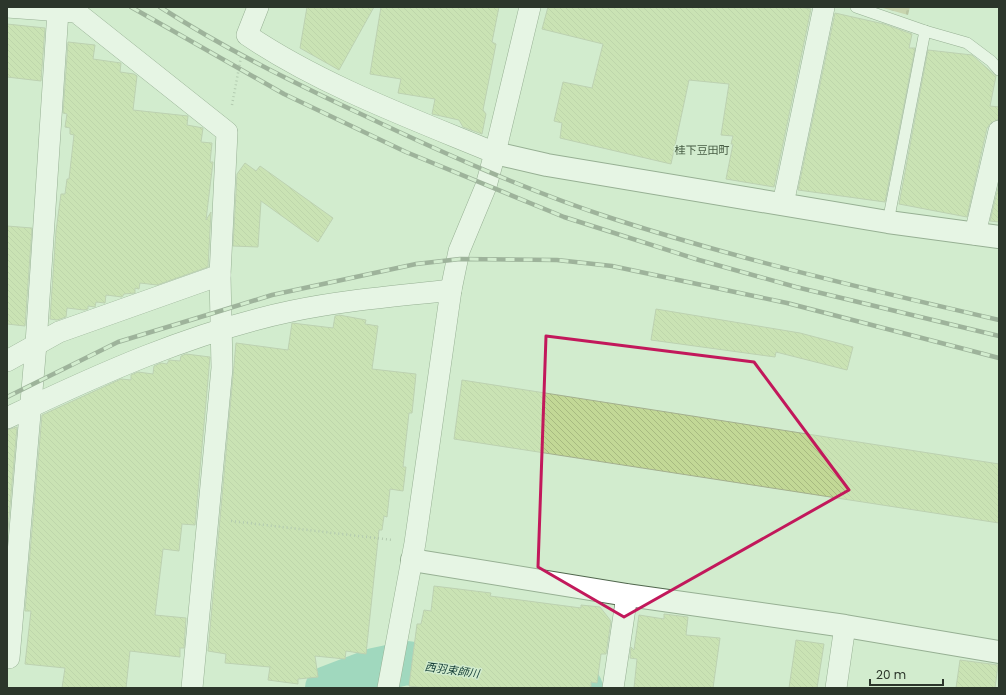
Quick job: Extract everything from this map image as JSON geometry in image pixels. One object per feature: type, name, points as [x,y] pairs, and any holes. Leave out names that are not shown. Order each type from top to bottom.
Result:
[{"type":"street","points":[[7,7],[58,12],[76,12],[227,132],[220,275],[222,368],[192,688]]},
{"type":"street","points":[[258,7],[247,35],[272,52],[377,104],[495,153],[547,165],[888,222],[999,237]]},
{"type":"street","points":[[388,687],[414,552],[451,290],[459,251],[486,186],[530,7]]},
{"type":"street","points":[[784,204],[824,7]]},
{"type":"street","points":[[7,658],[9,658],[36,344],[58,12]]},
{"type":"street","points":[[975,234],[999,131]]},
{"type":"street","points":[[7,361],[59,332],[220,275]]},
{"type":"street","points":[[7,418],[76,384],[149,355],[221,329],[292,311],[357,300],[451,290]]},
{"type":"street","points":[[414,552],[627,595],[845,626],[999,652]]},
{"type":"street","points":[[613,686],[627,595]]},
{"type":"street","points":[[836,688],[845,626]]},
{"type":"lane","points":[[856,7],[925,31],[967,42],[991,61],[999,70]]},
{"type":"lane","points":[[888,222],[925,31]]},
{"type":"path","points":[[227,132],[239,69]]},
{"type":"path","points":[[208,518],[414,552]]},
{"type":"highlighted area","points":[[546,336],[754,362],[849,490],[624,617],[538,567]]},
{"type":"green space","points":[[879,7],[910,7],[908,15]]},
{"type":"building","points":[[307,7],[374,7],[339,70],[300,48]]},
{"type":"building","points":[[381,7],[499,7],[492,42],[496,44],[483,110],[486,114],[482,134],[463,127],[459,120],[432,114],[435,99],[398,93],[401,79],[370,74]]},
{"type":"building","points":[[548,7],[799,7],[811,9],[774,187],[726,179],[733,144],[731,144],[733,136],[721,135],[729,84],[689,80],[671,164],[560,138],[562,123],[554,121],[563,82],[592,88],[603,44],[542,29]]},
{"type":"building","points":[[835,13],[884,24],[912,34],[909,48],[915,48],[885,202],[798,190]]},
{"type":"building","points":[[7,24],[45,28],[41,81],[7,77]]},
{"type":"building","points":[[68,42],[95,45],[93,59],[121,63],[120,72],[134,74],[137,76],[133,110],[188,116],[187,125],[203,128],[201,142],[212,143],[210,162],[213,162],[206,220],[211,212],[208,267],[157,285],[140,283],[139,289],[135,288],[135,293],[124,294],[122,297],[106,295],[105,303],[96,302],[95,307],[88,306],[88,309],[84,310],[67,308],[66,317],[57,320],[50,319],[56,231],[61,194],[65,194],[67,179],[69,179],[74,135],[70,134],[70,128],[65,127],[67,114],[63,113]]},
{"type":"building","points":[[928,50],[972,55],[996,76],[990,106],[999,107],[999,119],[991,123],[987,128],[967,217],[899,204]]},
{"type":"building","points":[[245,163],[256,171],[260,166],[333,218],[318,242],[261,201],[258,247],[233,246],[237,174]]},
{"type":"building","points":[[999,184],[999,222],[990,221]]},
{"type":"building","points":[[7,226],[32,228],[25,326],[7,324]]},
{"type":"building","points":[[656,309],[800,333],[853,347],[847,370],[776,352],[775,357],[651,340]]},
{"type":"building","points":[[339,315],[366,320],[365,324],[378,326],[372,369],[416,374],[412,413],[409,413],[403,467],[406,467],[403,491],[390,489],[387,517],[384,516],[382,530],[379,530],[366,654],[346,651],[345,659],[315,656],[318,677],[298,679],[298,684],[268,680],[270,667],[225,663],[226,654],[208,651],[236,343],[288,350],[292,323],[333,328],[335,316]]},
{"type":"building","points":[[186,354],[210,357],[195,525],[182,524],[179,551],[163,549],[155,615],[186,618],[184,648],[180,648],[180,657],[130,651],[126,688],[62,688],[65,668],[25,664],[31,611],[25,611],[42,415],[121,379],[131,380],[131,375],[138,372],[153,374],[154,366],[161,363],[167,364],[169,360],[180,361],[181,356]]},
{"type":"building","points":[[462,380],[999,464],[999,523],[454,439]]},
{"type":"building","points":[[17,427],[7,541],[7,430]]},
{"type":"building","points":[[434,586],[491,593],[490,596],[581,608],[581,605],[600,607],[611,621],[606,654],[601,654],[597,683],[591,682],[591,688],[425,688],[409,686],[417,624],[421,624],[424,610],[431,611]]},
{"type":"building","points":[[664,614],[688,617],[686,635],[720,638],[713,688],[634,688],[637,659],[630,658],[631,647],[634,650],[639,615],[664,619]]},
{"type":"building","points":[[796,640],[824,644],[817,688],[789,688]]},
{"type":"building","points":[[960,660],[998,665],[995,688],[956,688]]},
{"type":"waterway","name":"西羽束師川","points":[[327,688],[374,670],[407,663],[581,688]]},
{"type":"railway","points":[[131,7],[284,94],[406,152],[564,217],[699,260],[796,287],[999,336]]},
{"type":"railway","points":[[160,7],[209,37],[311,91],[456,158],[518,184],[582,208],[662,234],[758,261],[854,286],[999,320]]},
{"type":"railway","points":[[7,397],[118,342],[272,295],[416,264],[460,259],[557,260],[612,266],[787,303],[999,358]]},
{"type":"district","name":"桂下豆田町","points":[[702,150]]}]
